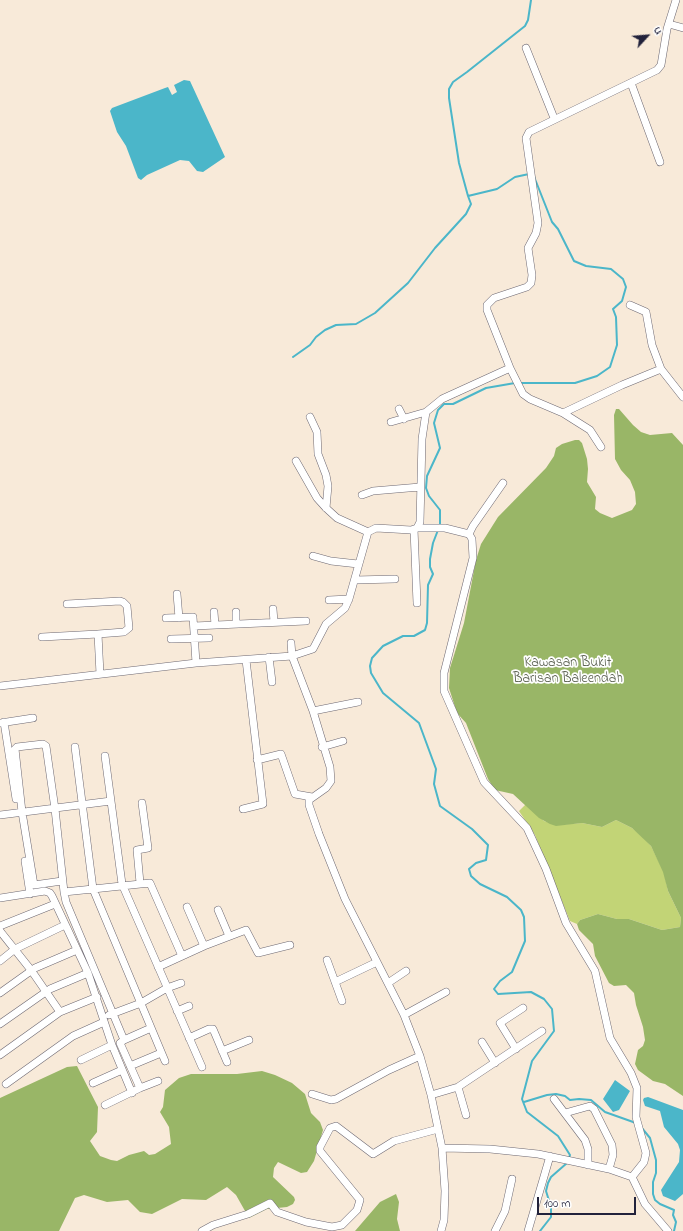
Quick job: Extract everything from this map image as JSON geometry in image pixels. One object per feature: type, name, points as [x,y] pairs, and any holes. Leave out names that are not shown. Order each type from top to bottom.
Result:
[{"type":"street","points":[[601,447],[590,430],[563,413],[530,399],[523,394],[510,368],[487,310],[487,305],[494,298],[527,287],[531,283],[532,276],[528,248],[536,233],[538,223],[529,169],[527,135],[534,128],[554,118],[653,73],[661,65],[669,24],[676,0]]},
{"type":"street","points":[[669,24],[683,28]]},
{"type":"street","points":[[526,48],[554,118]]},
{"type":"street","points":[[631,83],[660,162]]},
{"type":"street","points":[[630,305],[646,312],[652,345],[662,369],[683,397]]},
{"type":"street","points":[[392,422],[426,412],[442,399],[510,368]]},
{"type":"street","points":[[563,413],[622,385],[662,369]]},
{"type":"street","points":[[399,409],[404,419]]},
{"type":"street","points":[[417,603],[416,528],[421,517],[420,487],[422,439],[426,412]]},
{"type":"street","points":[[310,417],[317,432],[318,454],[326,475],[328,486],[326,508]]},
{"type":"street","points":[[296,461],[317,498],[326,508],[337,518],[368,532]]},
{"type":"street","points":[[503,483],[469,534],[474,548],[473,558],[444,673],[444,691],[484,782],[527,828],[546,869],[566,923],[595,971],[610,1038],[631,1074],[637,1088],[636,1117],[638,1127],[646,1146],[646,1157],[632,1177]]},
{"type":"street","points":[[362,496],[373,491],[420,487]]},
{"type":"street","points":[[0,686],[196,663],[292,656],[313,649],[326,624],[345,608],[355,580],[358,564],[368,532],[376,528],[404,531],[416,528],[441,528],[469,534]]},
{"type":"street","points":[[313,556],[336,562],[358,564]]},
{"type":"street","points":[[355,580],[395,579]]},
{"type":"street","points":[[177,594],[179,618]]},
{"type":"street","points":[[329,600],[349,599]]},
{"type":"street","points":[[42,637],[124,632],[129,628],[126,606],[123,602],[67,604]]},
{"type":"street","points":[[273,609],[274,622]]},
{"type":"street","points":[[214,612],[215,625]]},
{"type":"street","points":[[236,612],[236,624]]},
{"type":"street","points":[[166,618],[193,617],[196,663]]},
{"type":"street","points":[[194,626],[306,621]]},
{"type":"street","points":[[98,634],[100,674]]},
{"type":"street","points":[[171,639],[209,638]]},
{"type":"street","points":[[291,643],[292,656],[313,711],[322,747],[330,767],[331,781],[326,788],[309,800],[309,805],[345,899],[404,1016],[420,1056],[431,1095],[442,1148],[445,1191],[444,1220],[441,1231]]},
{"type":"street","points":[[269,657],[272,682]]},
{"type":"street","points":[[243,809],[263,804],[246,660]]},
{"type":"street","points":[[313,711],[358,702]]},
{"type":"street","points":[[33,718],[2,723],[34,885],[62,881]]},
{"type":"street","points":[[322,747],[343,741]]},
{"type":"street","points":[[30,894],[20,813],[15,748],[43,744],[46,746],[55,809],[64,892],[124,1040]]},
{"type":"street","points":[[75,747],[84,805],[93,889],[165,1061]]},
{"type":"street","points":[[257,760],[281,754],[295,794],[312,797]]},
{"type":"street","points":[[105,756],[122,884],[202,1067]]},
{"type":"street","points":[[0,816],[111,801]]},
{"type":"street","points":[[140,883],[136,850],[148,848],[142,803]]},
{"type":"street","points":[[64,892],[122,884],[150,883],[182,956]]},
{"type":"street","points":[[0,898],[45,891],[50,892],[88,973],[112,1045],[132,1093]]},
{"type":"street","points":[[0,926],[55,904]]},
{"type":"street","points":[[187,907],[204,946]]},
{"type":"street","points":[[218,910],[229,936]]},
{"type":"street","points":[[0,961],[15,950],[65,926]]},
{"type":"street","points":[[158,967],[204,946],[246,930],[258,953],[290,945]]},
{"type":"street","points":[[0,931],[31,970],[60,1012]]},
{"type":"street","points":[[0,993],[31,970],[78,950]]},
{"type":"street","points":[[327,960],[342,1001]]},
{"type":"street","points":[[335,982],[377,962]]},
{"type":"street","points":[[388,983],[406,970]]},
{"type":"street","points":[[0,1024],[46,992],[88,973]]},
{"type":"street","points":[[6,1084],[73,1036],[113,1014],[141,1003],[167,988],[181,983]]},
{"type":"street","points":[[404,1016],[446,992]]},
{"type":"street","points":[[0,1055],[60,1012],[97,997]]},
{"type":"street","points":[[177,1011],[189,1006]]},
{"type":"street","points":[[516,1048],[500,1023],[523,1008]]},
{"type":"street","points":[[140,1088],[120,1043],[151,1028]]},
{"type":"street","points":[[189,1038],[212,1029],[227,1062]]},
{"type":"street","points":[[431,1095],[458,1087],[542,1031]]},
{"type":"street","points":[[222,1051],[249,1040]]},
{"type":"street","points":[[482,1042],[495,1063]]},
{"type":"street","points":[[81,1060],[112,1045]]},
{"type":"street","points":[[130,1066],[161,1053]]},
{"type":"street","points":[[312,1094],[331,1100],[336,1099],[389,1070],[420,1056]]},
{"type":"street","points":[[93,1083],[122,1070]]},
{"type":"street","points":[[105,1106],[140,1088],[158,1081]]},
{"type":"street","points":[[458,1087],[466,1115]]},
{"type":"street","points":[[554,1099],[585,1140],[588,1149],[588,1165]]},
{"type":"street","points":[[565,1113],[590,1106],[594,1109],[612,1145],[613,1155],[609,1169]]},
{"type":"street","points":[[202,1231],[213,1225],[248,1214],[270,1203],[277,1212],[306,1222],[332,1227],[342,1226],[357,1210],[360,1200],[320,1151],[320,1147],[330,1128],[336,1126],[373,1154],[394,1141],[438,1129]]},
{"type":"street","points":[[442,1148],[490,1149],[550,1156],[609,1169],[632,1177],[645,1204],[668,1231]]},
{"type":"street","points":[[528,1231],[550,1156]]},
{"type":"street","points":[[495,1231],[506,1211],[512,1179]]},
{"type":"green space","name":"Kawasan Bukit Barisan Baleendah","points":[[616,409],[619,409],[641,432],[650,435],[672,433],[683,445],[683,1096],[665,1084],[653,1081],[638,1070],[635,1064],[638,1050],[643,1046],[645,1040],[634,993],[626,985],[614,986],[609,983],[595,956],[593,944],[579,930],[577,924],[580,920],[598,914],[617,919],[629,919],[662,930],[680,927],[681,918],[668,891],[663,872],[651,846],[632,828],[616,820],[602,827],[582,823],[556,826],[550,824],[539,818],[513,794],[495,790],[488,779],[466,723],[457,713],[449,688],[450,668],[464,623],[476,560],[481,544],[498,517],[546,468],[554,456],[556,448],[562,444],[575,440],[579,440],[582,443],[587,459],[587,482],[596,497],[595,509],[600,513],[612,518],[632,510],[636,504],[635,492],[630,480],[621,470],[615,459],[614,415]]},
{"type":"green space","points":[[526,804],[544,821],[556,825],[582,823],[602,827],[616,820],[632,828],[651,846],[664,872],[668,891],[681,918],[680,927],[662,930],[629,919],[617,919],[598,914],[580,920],[577,924],[570,921],[535,835],[519,811]]},
{"type":"green space","points":[[77,1066],[98,1107],[97,1132],[90,1141],[100,1156],[117,1161],[129,1155],[144,1151],[149,1155],[155,1154],[171,1144],[169,1127],[160,1112],[163,1107],[165,1090],[179,1078],[191,1074],[237,1074],[262,1071],[292,1083],[305,1094],[311,1113],[320,1122],[323,1130],[314,1161],[307,1172],[301,1173],[278,1162],[274,1168],[273,1177],[294,1197],[295,1200],[293,1204],[287,1207],[267,1209],[249,1218],[236,1195],[227,1187],[206,1200],[182,1199],[152,1214],[140,1212],[128,1200],[107,1202],[84,1195],[75,1198],[59,1231],[0,1231],[0,1098],[67,1067]]},
{"type":"green space","points":[[396,1194],[399,1202],[397,1219],[400,1231],[355,1231],[380,1202]]},
{"type":"water","points":[[184,80],[190,81],[225,157],[203,172],[197,171],[189,161],[180,160],[147,175],[141,180],[138,178],[126,146],[117,132],[110,111],[112,108],[168,87],[172,95],[177,92],[174,85]]},
{"type":"water","points":[[615,1080],[630,1091],[619,1110],[613,1112],[603,1099]]},
{"type":"water","points":[[648,1097],[683,1110],[683,1194],[675,1201],[663,1196],[661,1190],[679,1162],[680,1150],[678,1144],[664,1127],[660,1111],[645,1106],[643,1100],[644,1098]]},
{"type":"waterway","points":[[529,174],[515,177],[497,189],[468,196],[459,163],[449,98],[449,89],[453,82],[525,26],[528,20],[531,0]]},
{"type":"waterway","points":[[519,383],[575,383],[597,376],[610,367],[617,345],[616,317],[613,309],[622,301],[626,287],[623,279],[611,269],[586,266],[574,261],[558,229],[552,222],[533,174]]},
{"type":"waterway","points":[[293,357],[310,345],[316,337],[325,330],[336,325],[356,324],[375,313],[408,283],[435,248],[466,214],[471,204],[468,196]]},
{"type":"waterway","points":[[440,526],[440,510],[429,496],[426,488],[427,476],[440,448],[434,423],[438,410],[444,404],[453,404],[486,388],[515,383]]},
{"type":"waterway","points":[[438,530],[433,543],[430,559],[430,567],[433,574],[428,585],[427,623],[425,630],[414,636],[403,636],[383,646],[372,658],[370,666],[371,673],[383,693],[419,723],[436,769],[434,784],[440,806],[472,829],[488,845],[486,860],[476,863],[469,869],[471,876],[480,884],[507,897],[521,910],[524,917],[525,941],[512,972],[500,981],[494,989],[498,994],[531,992],[544,999],[552,1009],[554,1031],[532,1061],[522,1099],[527,1112],[558,1136],[570,1155],[567,1163],[551,1177],[548,1183],[546,1191],[551,1207],[551,1217],[540,1231]]},
{"type":"waterway","points":[[524,1102],[547,1095],[556,1094],[565,1096],[570,1100],[591,1100],[605,1112],[636,1123]]},
{"type":"waterway","points":[[641,1127],[650,1138],[656,1160],[653,1194],[655,1200],[660,1204],[674,1210],[673,1215],[676,1222],[674,1231]]}]
